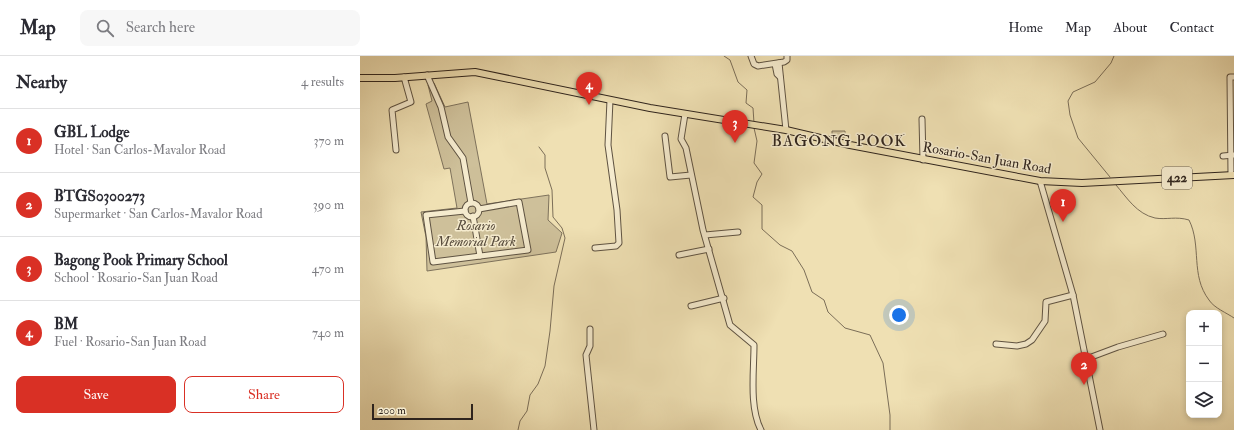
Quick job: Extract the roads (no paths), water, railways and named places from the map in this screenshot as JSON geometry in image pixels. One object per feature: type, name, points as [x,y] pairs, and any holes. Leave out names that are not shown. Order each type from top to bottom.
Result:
[{"type":"main road","name":"Rosario-San Juan Road","points":[[360,78],[404,77],[475,72],[685,114],[786,130],[923,160],[1040,181],[1082,182],[1232,175]]},
{"type":"street","points":[[751,56],[756,66],[786,61],[787,56]]},
{"type":"street","points":[[777,63],[786,130]]},
{"type":"street","points":[[427,75],[441,107],[448,137],[463,158],[471,203]]},
{"type":"street","points":[[396,150],[392,110],[411,102],[404,77]]},
{"type":"street","points":[[1232,175],[1232,89],[1230,77],[1234,77]]},
{"type":"street","points":[[595,248],[616,246],[619,243],[617,210],[608,145],[610,100]]},
{"type":"street","points":[[685,114],[681,139],[686,148],[705,235],[724,298],[730,324],[754,345],[753,407],[756,421],[761,430]]},
{"type":"street","points":[[922,119],[923,160]]},
{"type":"street","points":[[665,136],[670,177],[691,175]]},
{"type":"street","points":[[1223,156],[1233,156]]},
{"type":"street","points":[[1040,181],[1073,295],[1100,430]]},
{"type":"street","points":[[473,216],[467,214],[465,211],[426,215],[433,262],[528,250],[519,202],[479,209]]},
{"type":"street","points":[[471,203],[476,205],[479,209]]},
{"type":"street","points":[[465,211],[466,206],[471,203]]},
{"type":"street","points":[[473,216],[478,213],[479,209]]},
{"type":"street","points":[[473,216],[480,256]]},
{"type":"street","points":[[705,235],[738,232]]},
{"type":"street","points":[[679,255],[709,249]]},
{"type":"street","points":[[996,344],[1016,346],[1026,344],[1032,340],[1045,321],[1046,302],[1073,295]]},
{"type":"street","points":[[691,306],[724,298]]},
{"type":"street","points":[[590,329],[590,346],[586,355],[594,430]]},
{"type":"street","points":[[1086,359],[1118,347],[1163,334]]},
{"type":"waterway","points":[[724,56],[730,60],[738,82],[747,90],[746,103],[753,108],[754,123]]},
{"type":"waterway","points":[[1110,177],[1078,138],[1070,115],[1068,101],[1073,92],[1095,82],[1111,63],[1114,56]]},
{"type":"waterway","points":[[754,128],[757,141],[754,163],[762,174],[757,182],[753,197],[762,205],[762,229],[780,245],[792,251],[804,270],[812,292],[824,300],[828,312],[845,328],[870,335],[883,363],[890,415],[890,430]]},
{"type":"waterway","points":[[518,430],[520,421],[527,411],[530,395],[538,384],[545,366],[554,286],[565,238],[562,228],[553,217],[552,190],[545,168],[545,155],[539,147]]},
{"type":"waterway","points":[[1116,185],[1133,205],[1149,216],[1155,218],[1180,218],[1189,220],[1193,230],[1198,271],[1203,290],[1214,305],[1234,318]]},
{"type":"place","name":"BM","points":[[589,105]]},
{"type":"place","name":"Bagong Pook Primary School","points":[[735,143]]},
{"type":"place","name":"GBL Lodge","points":[[1063,222]]},
{"type":"place","name":"BTGS0300273","points":[[1084,385]]},
{"type":"district","name":"BAGONG POOK","points":[[839,141]]},
{"type":"park label","name":"Rosario Memorial Park","points":[[476,234]]}]
